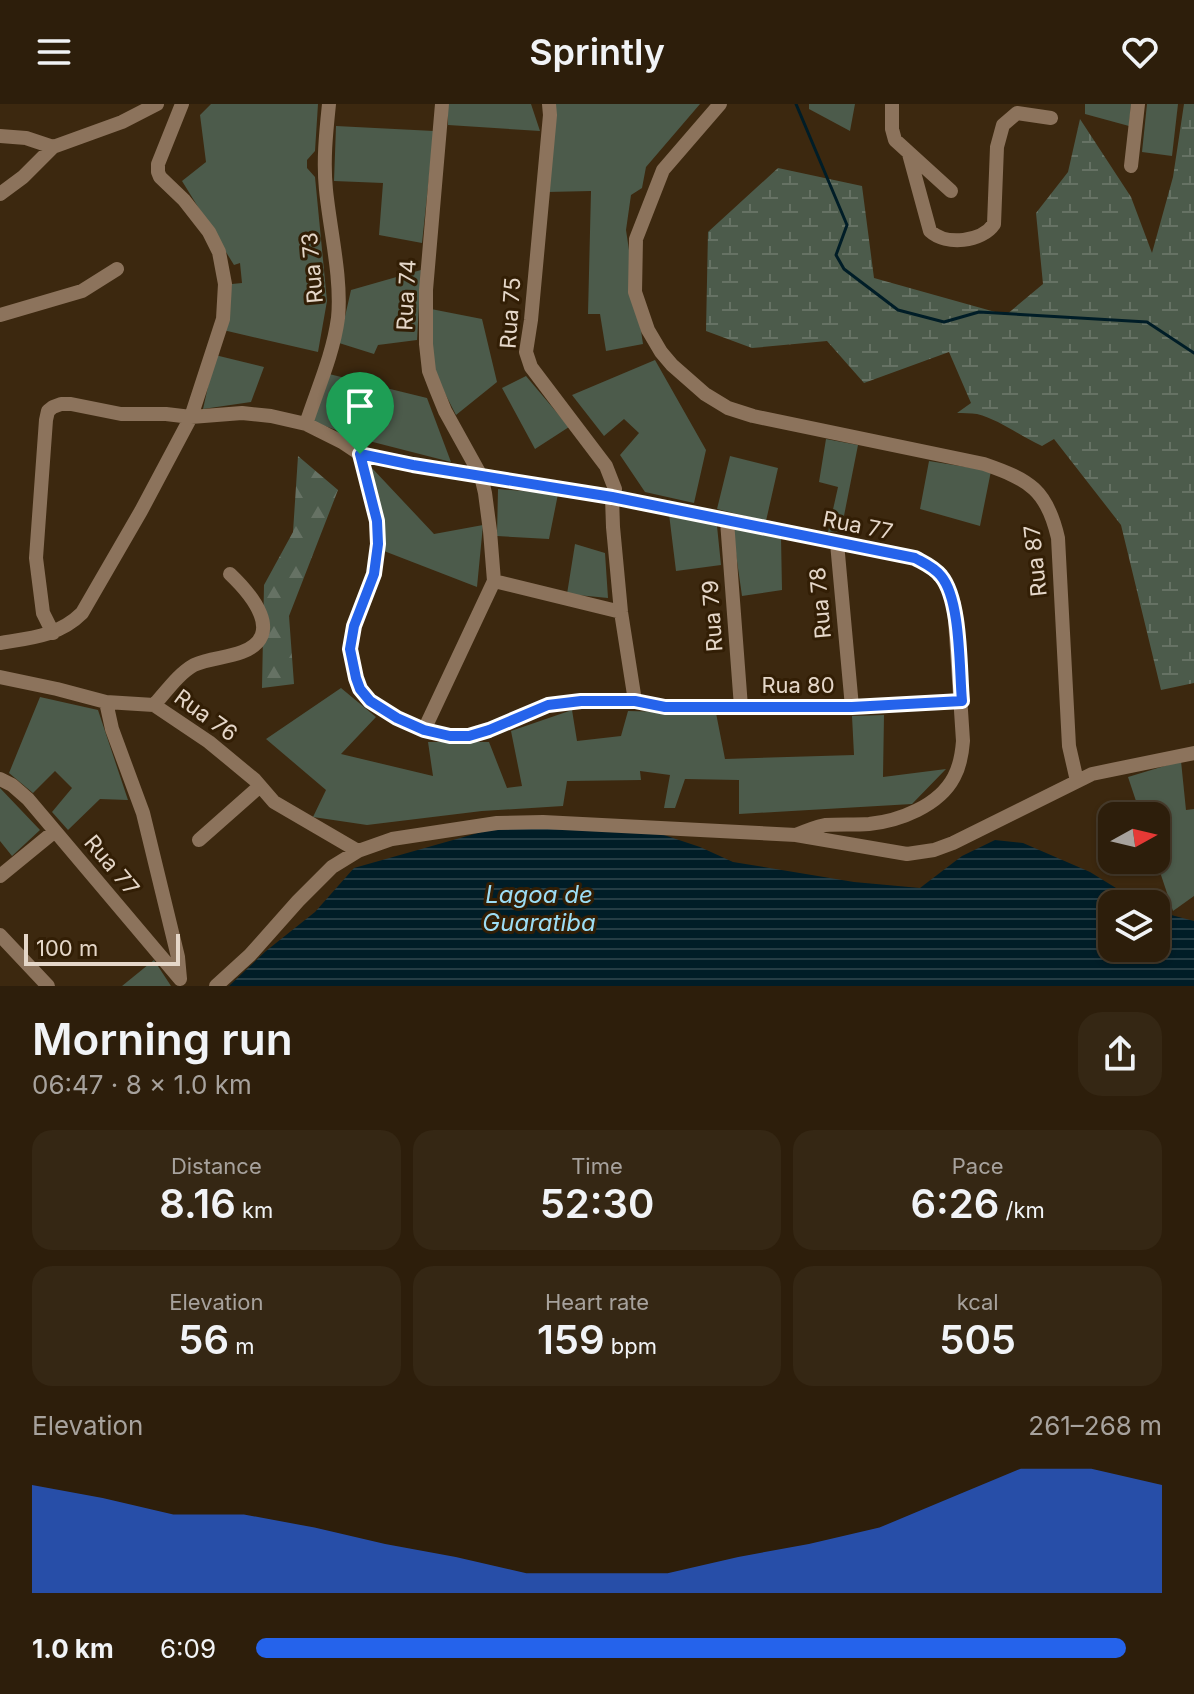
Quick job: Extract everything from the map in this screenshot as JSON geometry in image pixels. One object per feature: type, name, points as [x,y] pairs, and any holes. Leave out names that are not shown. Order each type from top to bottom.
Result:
[{"type":"street","points":[[0,194],[23,177],[53,147],[122,122],[157,104]]},
{"type":"street","points":[[0,643],[53,633],[70,625],[82,613],[191,417],[223,319],[225,284],[219,252],[209,232],[158,172],[158,164],[182,104]]},
{"type":"street","name":"Rua 73","points":[[306,424],[333,344],[338,316],[324,143],[329,104]]},
{"type":"street","name":"Rua 74","points":[[442,104],[426,290],[426,344],[429,371],[440,400],[481,476],[494,581]]},
{"type":"street","name":"Rua 75","points":[[549,104],[526,352],[536,375],[606,466],[615,489],[612,497]]},
{"type":"street","name":"Rua 87","points":[[720,104],[663,170],[636,239],[635,292],[648,330],[672,365],[705,394],[728,408],[753,416],[984,464],[1028,483],[1043,496],[1053,515],[1058,538],[1069,746],[1077,781]]},
{"type":"street","points":[[892,104],[895,140],[951,191]]},
{"type":"street","points":[[1131,166],[1138,104]]},
{"type":"street","points":[[909,154],[930,231],[943,239],[980,235],[994,224],[997,147],[1003,125],[1017,113],[1051,118]]},
{"type":"street","points":[[0,136],[26,138],[53,147]]},
{"type":"street","points":[[0,315],[82,291],[117,269]]},
{"type":"street","points":[[53,633],[43,613],[36,558],[46,420],[48,411],[53,407],[71,404],[121,414],[191,417],[242,413],[271,416],[306,424],[360,454],[481,476]]},
{"type":"street","name":"Rua 80","points":[[360,454],[377,521],[378,544],[374,574],[354,626],[350,649],[356,678],[370,701],[424,730],[450,736],[469,736],[548,705],[581,701],[635,701],[665,707],[852,707],[962,701]]},
{"type":"street","name":"Rua 77","points":[[481,476],[612,497],[915,558],[940,574],[954,604],[962,701],[963,741],[953,780],[940,795],[924,806],[893,819],[871,824],[825,825],[796,835]]},
{"type":"street","points":[[612,497],[621,612],[635,701]]},
{"type":"street","name":"Rua 79","points":[[727,521],[741,707]]},
{"type":"street","name":"Rua 78","points":[[837,543],[852,707]]},
{"type":"street","points":[[154,705],[189,668],[239,654],[258,644],[262,636],[258,607],[247,590],[230,574]]},
{"type":"street","points":[[424,730],[494,581],[621,612]]},
{"type":"street","name":"Rua 76","points":[[0,677],[106,702],[154,705],[209,742],[274,802],[358,851]]},
{"type":"street","points":[[106,702],[112,729],[143,813],[182,982]]},
{"type":"street","points":[[216,986],[250,955],[332,867],[358,851],[392,839],[520,822],[796,835],[907,854],[953,843],[1092,774],[1194,753]]},
{"type":"street","name":"Rua 77","points":[[0,779],[28,799],[182,982]]},
{"type":"street","points":[[199,840],[260,786]]},
{"type":"street","points":[[0,876],[55,831]]},
{"type":"street","points":[[0,935],[48,986]]},
{"type":"green space","points":[[211,104],[318,104],[315,151],[307,160],[307,168],[315,177],[327,301],[318,352],[223,330],[232,284],[242,283],[240,263],[234,265],[182,181],[206,162],[200,115]]},
{"type":"green space","points":[[448,104],[531,104],[540,131],[448,125]]},
{"type":"green space","points":[[556,104],[700,104],[646,167],[642,188],[631,195],[626,230],[643,344],[606,351],[600,314],[588,314],[591,191],[547,192]]},
{"type":"green space","points":[[809,104],[855,104],[850,131],[809,109]]},
{"type":"green space","points":[[1085,104],[1131,104],[1129,126],[1085,114]]},
{"type":"green space","points":[[1147,104],[1178,104],[1172,156],[1142,152]]},
{"type":"green space","points":[[1184,104],[1194,104],[1194,683],[1161,690],[1121,525],[1054,439],[1042,446],[985,417],[957,413],[971,403],[949,352],[864,383],[827,341],[752,348],[706,331],[708,232],[778,168],[862,186],[874,278],[1006,315],[1043,284],[1036,213],[1068,172],[1080,119],[1131,197],[1152,253],[1173,177]]},
{"type":"green space","points":[[336,126],[434,131],[422,243],[379,235],[383,183],[334,181]]},
{"type":"green space","points":[[421,270],[417,340],[378,345],[374,354],[339,343],[351,290]]},
{"type":"green space","points":[[431,309],[482,319],[497,382],[456,415],[430,364]]},
{"type":"green space","points":[[215,355],[264,367],[251,402],[203,409]]},
{"type":"green space","points":[[655,360],[706,450],[694,503],[645,492],[620,455],[639,433],[624,419],[604,436],[572,395]]},
{"type":"green space","points":[[329,374],[427,398],[451,462],[365,440],[313,422]]},
{"type":"green space","points":[[526,376],[569,427],[535,449],[502,388]]},
{"type":"green space","points":[[826,439],[858,445],[841,531],[828,532],[838,487],[819,482]]},
{"type":"green space","points":[[298,456],[338,490],[289,616],[294,684],[262,688],[264,585],[293,532]]},
{"type":"green space","points":[[730,456],[778,468],[766,521],[717,509]]},
{"type":"green space","points":[[929,461],[991,471],[980,526],[920,509]]},
{"type":"green space","points":[[371,467],[434,534],[483,525],[477,587],[384,551]]},
{"type":"green space","points":[[498,489],[558,494],[549,539],[497,536]]},
{"type":"green space","points":[[669,514],[717,526],[721,565],[676,571]]},
{"type":"green space","points":[[732,526],[781,537],[782,590],[742,596]]},
{"type":"green space","points":[[575,544],[605,553],[608,598],[567,594]]},
{"type":"green space","points":[[341,688],[376,717],[341,754],[433,776],[428,742],[489,742],[507,788],[522,786],[511,731],[572,710],[577,741],[621,736],[628,711],[716,713],[725,759],[854,755],[852,716],[884,715],[883,777],[946,769],[912,804],[739,814],[739,780],[685,779],[675,808],[664,808],[670,775],[640,771],[641,780],[567,781],[563,806],[482,811],[367,825],[313,817],[326,790],[266,739]]},
{"type":"green space","points":[[40,697],[98,710],[128,800],[100,799],[68,830],[52,812],[72,788],[55,771],[33,793],[9,773]]},
{"type":"green space","points":[[1181,761],[1186,810],[1194,809],[1194,896],[1173,911],[1170,890],[1166,890],[1161,874],[1170,874],[1170,802],[1136,802],[1128,777]]},
{"type":"green space","points":[[0,788],[40,830],[12,856],[0,841]]},
{"type":"green space","points":[[154,960],[171,986],[122,986]]},
{"type":"water","name":"Lagoa de Guaratiba","points":[[558,827],[658,833],[733,862],[854,882],[920,888],[962,856],[995,840],[1023,843],[1090,872],[1119,890],[1098,890],[1098,962],[1170,962],[1170,915],[1194,921],[1194,986],[229,986],[315,912],[354,868],[492,829]]},
{"type":"waterway","points":[[796,104],[847,225],[836,255],[844,269],[898,310],[944,322],[979,312],[1147,322],[1194,353]]},
{"type":"route","points":[[360,454],[612,497],[915,558],[940,574],[954,604],[962,701],[852,707],[665,707],[635,701],[581,701],[548,705],[469,736],[450,736],[424,730],[370,701],[356,678],[350,649],[354,626],[374,574],[378,544],[377,521],[360,454]]}]
